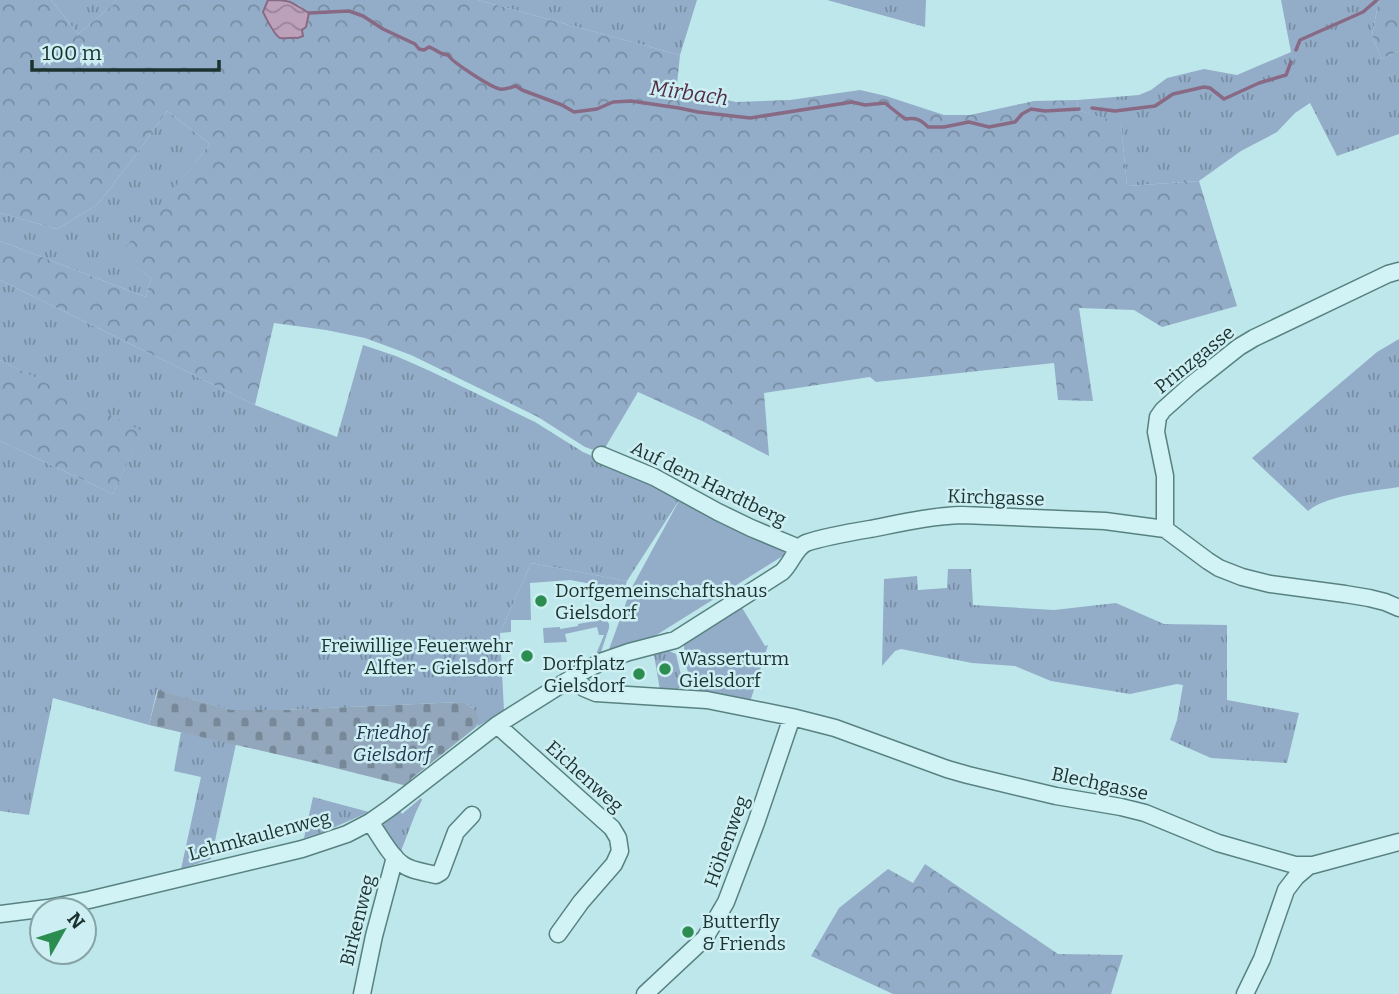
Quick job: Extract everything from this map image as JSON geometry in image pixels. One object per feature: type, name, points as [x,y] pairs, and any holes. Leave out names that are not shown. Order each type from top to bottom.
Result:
[{"type":"street","name":"Prinzgasse","points":[[1165,529],[1165,476],[1156,432],[1158,417],[1163,410],[1220,361],[1254,338],[1399,271]]},
{"type":"street","name":"Auf dem Hardtberg","points":[[601,455],[654,477],[718,512],[799,548]]},
{"type":"street","name":"Kirchgasse","points":[[799,548],[806,543],[945,515],[1105,521],[1165,529],[1219,568],[1242,577],[1283,587],[1369,598],[1399,608]]},
{"type":"street","points":[[575,676],[629,652],[675,640],[782,572],[799,548]]},
{"type":"street","name":"Blechgasse","points":[[575,676],[584,688],[596,693],[707,700],[835,728],[947,769],[1056,796],[1145,813],[1218,843],[1295,865],[1309,866],[1399,842]]},
{"type":"street","name":"Lehmkaulenweg","points":[[0,914],[89,900],[281,855],[336,838],[370,822],[497,725],[575,676]]},
{"type":"street","name":"Höhenweg","points":[[645,994],[705,938],[726,902],[757,823],[792,717]]},
{"type":"street","name":"Eichenweg","points":[[497,725],[612,828],[618,838],[620,851],[614,864],[558,934]]},
{"type":"street","name":"Birkenweg","points":[[370,822],[402,864],[410,869],[436,875],[441,872],[456,832],[472,815]]},
{"type":"street","name":"Birkenweg","points":[[362,994],[373,936],[395,857]]},
{"type":"street","points":[[1245,994],[1262,959],[1286,891],[1296,877],[1309,866]]},
{"type":"green space","points":[[0,0],[51,0],[78,34],[116,0],[268,0],[263,12],[272,31],[302,30],[303,9],[287,0],[478,0],[680,55],[676,94],[695,93],[736,102],[790,100],[860,90],[944,115],[970,115],[1034,101],[1078,100],[1077,110],[1121,123],[1127,186],[1199,181],[1237,306],[1162,327],[1134,310],[1079,308],[1093,401],[1058,400],[1054,363],[876,382],[870,377],[764,393],[769,456],[638,392],[602,453],[585,447],[538,417],[411,355],[365,338],[274,323],[255,405],[0,280],[0,241],[146,297],[151,278],[119,255],[210,144],[167,111],[97,205],[57,229],[0,213]]},
{"type":"green space","points":[[51,0],[116,0],[78,34]]},
{"type":"green space","points":[[478,0],[697,0],[680,55]]},
{"type":"green space","points":[[827,0],[926,0],[925,27]]},
{"type":"green space","points":[[1281,0],[1379,0],[1372,35],[1381,59],[1399,51],[1399,134],[1337,156],[1310,103],[1295,113],[1277,132],[1241,151],[1199,181],[1127,186],[1121,124],[1077,110],[1078,100],[1139,95],[1167,78],[1204,69],[1237,75],[1291,52]]},
{"type":"green space","points":[[1379,0],[1399,0],[1399,51],[1381,59],[1372,35]]},
{"type":"green space","points":[[167,111],[210,144],[120,255],[151,278],[146,297],[0,241],[0,213],[57,229],[97,205]]},
{"type":"green space","points":[[0,280],[255,405],[337,437],[363,345],[430,371],[535,422],[583,452],[652,482],[680,499],[627,581],[531,563],[500,633],[504,711],[475,728],[478,725],[472,707],[462,702],[232,710],[157,690],[149,725],[53,698],[29,815],[0,811],[0,441],[113,494],[141,432],[0,360]]},
{"type":"green space","points":[[1399,339],[1399,487],[1339,497],[1308,511],[1252,458],[1377,352]]},
{"type":"green space","points":[[0,360],[142,431],[113,494],[0,441]]},
{"type":"green space","points":[[680,499],[788,551],[650,639],[608,652],[631,589]]},
{"type":"green space","points":[[531,563],[627,581],[624,590],[570,580],[530,583],[531,620],[511,620],[511,632],[500,633]]},
{"type":"green space","points":[[948,569],[971,569],[973,605],[1054,610],[1116,603],[1164,624],[1227,625],[1227,700],[1299,713],[1287,763],[1211,758],[1170,740],[1177,720],[1183,685],[1130,694],[1051,681],[1015,666],[972,663],[901,649],[895,651],[882,666],[884,579],[917,576],[918,590],[947,588]]},
{"type":"green space","points":[[741,606],[765,646],[768,645],[750,702],[702,692],[687,670],[685,656],[684,642]]},
{"type":"green space","points":[[606,619],[609,628],[600,655],[595,657],[604,635],[599,635],[597,627],[565,634],[567,642],[544,643],[543,628],[560,629]]},
{"type":"green space","points":[[669,651],[676,654],[683,684],[677,690],[660,690],[654,655]]},
{"type":"green space","name":"Friedhof Gielsdorf","points":[[158,690],[232,710],[462,702],[474,710],[479,722],[411,779],[407,786],[149,725]]},
{"type":"green space","points":[[181,732],[236,744],[211,859],[181,869],[201,777],[174,771]]},
{"type":"green space","points":[[313,797],[369,812],[304,838]]},
{"type":"green space","points":[[421,798],[398,853],[381,825],[400,811],[402,814]]},
{"type":"green space","points":[[925,864],[1058,954],[1123,955],[1111,994],[893,994],[811,956],[839,908],[888,869],[913,883]]},
{"type":"water","points":[[268,0],[290,2],[309,13],[306,27],[302,30],[303,36],[278,36],[263,12]]},
{"type":"waterway","name":"Mirbach","points":[[1296,50],[1300,40],[1363,12],[1377,0]]},
{"type":"waterway","name":"Mirbach","points":[[309,13],[349,11],[363,16],[415,44],[419,49],[429,47],[448,55],[464,69],[496,88],[516,86],[574,112],[597,109],[613,102],[631,101],[750,118],[852,102],[865,105],[885,103],[905,119],[918,120],[928,127],[969,122],[989,127],[1015,122],[1031,109],[1079,109]]},
{"type":"waterway","name":"Mirbach","points":[[1092,108],[1115,111],[1155,106],[1173,94],[1204,87],[1210,88],[1224,99],[1259,83],[1286,75],[1291,62]]},
{"type":"place","name":"Dorfgemeinschaftshaus Gielsdorf","points":[[541,601]]},
{"type":"place","name":"Freiwillige Feuerwehr Alfter - Gielsdorf","points":[[527,656]]},
{"type":"place","name":"Wasserturm Gielsdorf","points":[[665,669]]},
{"type":"place","name":"Dorfplatz Gielsdorf","points":[[639,674]]},
{"type":"place","name":"Butterfly & Friends","points":[[688,932]]}]
